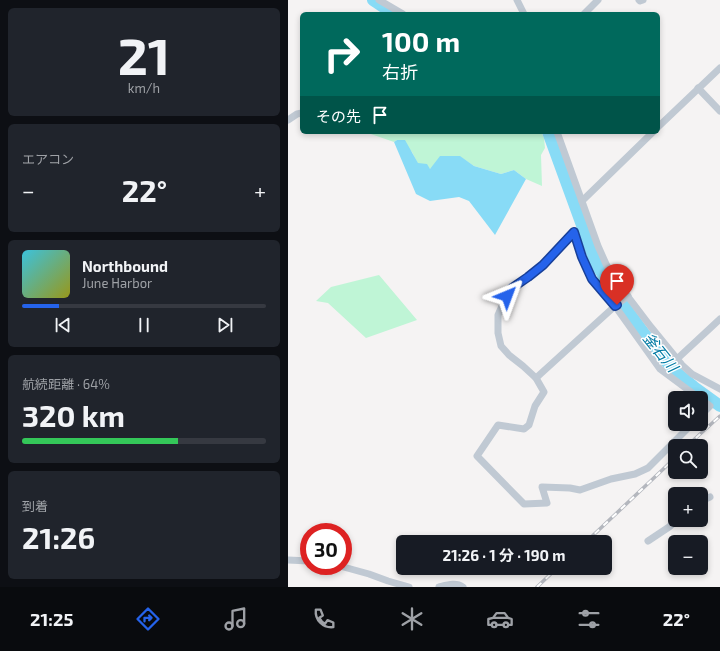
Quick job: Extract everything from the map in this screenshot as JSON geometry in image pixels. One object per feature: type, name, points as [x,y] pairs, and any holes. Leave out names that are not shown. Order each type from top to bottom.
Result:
[{"type":"street","points":[[379,0],[400,12]]},
{"type":"street","points":[[517,0],[523,12]]},
{"type":"street","points":[[586,12],[598,0]]},
{"type":"street","points":[[639,0],[643,0]]},
{"type":"street","points":[[660,125],[720,68]]},
{"type":"street","points":[[698,88],[720,111]]},
{"type":"street","points":[[288,120],[296,114],[300,114]]},
{"type":"street","points":[[557,134],[598,246],[613,277],[626,297],[677,360],[692,374],[720,389]]},
{"type":"street","points":[[582,201],[651,134]]},
{"type":"street","points":[[685,431],[648,468],[635,474],[611,479],[580,490],[570,488],[542,487],[547,503],[524,504],[477,456],[498,425],[524,429],[529,425],[535,406],[544,392],[536,378],[509,356],[501,346],[498,332],[498,315],[512,288],[543,265],[574,232],[582,257],[592,279],[616,305],[660,369],[689,391]]},
{"type":"street","points":[[536,378],[626,297]]},
{"type":"street","points":[[677,360],[720,319]]},
{"type":"street","points":[[648,542],[669,527]]},
{"type":"street","points":[[288,560],[300,561]]},
{"type":"street","points":[[352,569],[409,587]]},
{"type":"street","points":[[439,587],[451,584],[460,585],[463,587]]},
{"type":"green space","points":[[371,134],[542,134],[545,148],[541,155],[542,186],[526,179],[514,170],[501,174],[474,166],[459,156],[430,169],[418,164],[412,152],[397,140],[394,142]]},
{"type":"green space","points":[[379,275],[417,320],[366,338],[328,303],[316,301],[331,287]]},
{"type":"water","points":[[397,140],[405,140],[418,163],[427,164],[430,169],[440,156],[460,156],[474,166],[501,174],[514,170],[526,179],[495,235],[469,201],[459,197],[430,201],[416,194],[394,142]]},
{"type":"waterway","name":"釜石川","points":[[373,0],[391,12]]},
{"type":"waterway","name":"釜石川","points":[[549,134],[598,267],[646,336],[673,370],[720,406]]},
{"type":"railway","points":[[695,439],[720,416]]},
{"type":"railway","points":[[593,535],[668,465]]},
{"type":"railway","points":[[537,587],[550,575]]},
{"type":"route","points":[[507,296],[512,288],[543,265],[574,232],[582,257],[592,279],[615,306],[617,305]]}]
